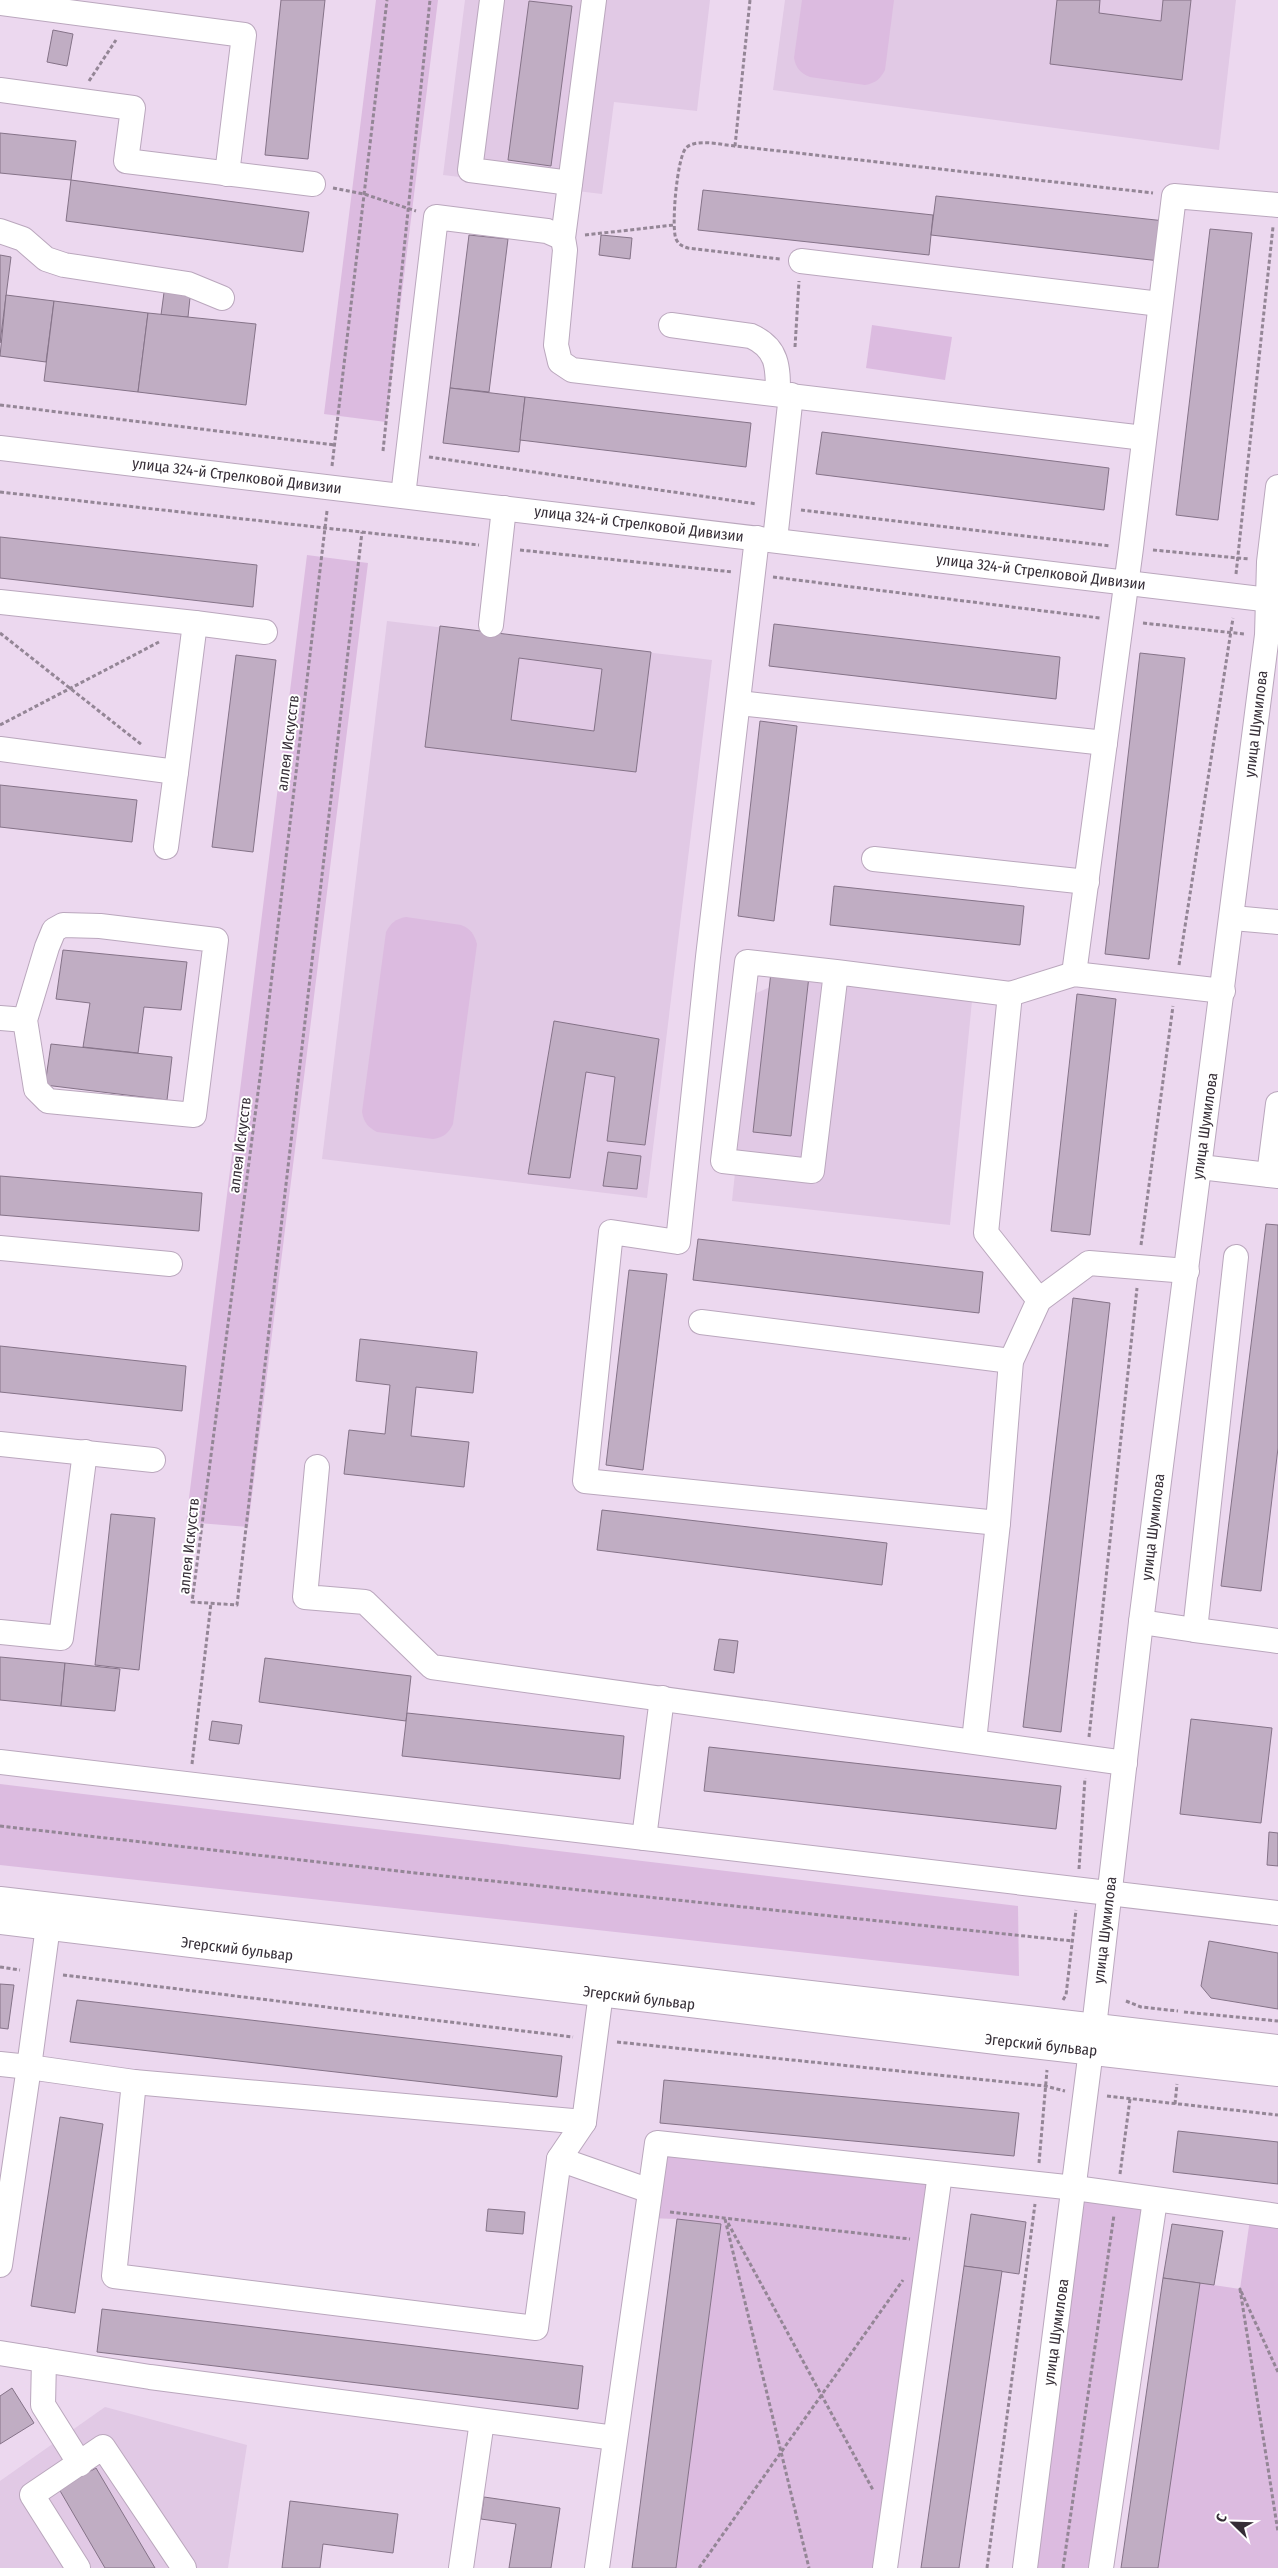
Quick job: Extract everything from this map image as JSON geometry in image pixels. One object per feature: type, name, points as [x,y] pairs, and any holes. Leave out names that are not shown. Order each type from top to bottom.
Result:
[{"type":"main road","name":"Эгерский бульвар","points":[[0,1901],[49,1917]]},
{"type":"main road","name":"Эгерский бульвар","points":[[0,1920],[49,1917],[1092,2038],[1278,2049]]},
{"type":"main road","name":"Эгерский бульвар","points":[[1092,2038],[1278,2072]]},
{"type":"street","points":[[492,0],[470,170],[570,183]]},
{"type":"street","points":[[594,0],[563,238],[565,250],[556,345],[560,362],[572,370],[1144,438]]},
{"type":"street","points":[[0,3],[244,35],[226,174]]},
{"type":"street","points":[[0,90],[133,108],[126,161],[312,184]]},
{"type":"street","points":[[1074,974],[1122,621],[1174,196],[1277,205]]},
{"type":"street","points":[[403,496],[436,217],[547,232],[563,238]]},
{"type":"street","points":[[0,231],[23,239],[46,259],[64,265],[188,284],[222,298]]},
{"type":"street","points":[[801,261],[1160,304]]},
{"type":"street","points":[[671,326],[751,336],[762,341],[771,350],[778,368],[784,395],[778,507],[754,574],[708,957],[678,1242],[611,1232],[585,1481],[998,1523]]},
{"type":"street","name":"улица 324-й Стрелковой Дивизии","points":[[0,448],[1273,600]]},
{"type":"street","name":"улица Шумилова","points":[[1025,2568],[1075,2188],[1140,1622],[1273,600],[1270,562],[1278,487]]},
{"type":"street","points":[[491,625],[504,508]]},
{"type":"street","points":[[0,602],[265,632]]},
{"type":"street","points":[[166,847],[195,623]]},
{"type":"street","points":[[740,703],[1105,743]]},
{"type":"street","points":[[0,749],[176,772]]},
{"type":"street","points":[[874,859],[1087,882]]},
{"type":"street","points":[[1233,918],[1278,922]]},
{"type":"street","points":[[63,925],[100,926],[216,940],[194,1116],[48,1101],[36,1090],[26,1020],[47,947],[54,930],[63,925]]},
{"type":"street","points":[[708,957],[1010,994],[1074,974],[1223,991]]},
{"type":"street","points":[[747,962],[723,1161],[782,1168],[812,1171],[836,972]]},
{"type":"street","points":[[1010,994],[986,1233],[1038,1300]]},
{"type":"street","points":[[0,1018],[26,1020]]},
{"type":"street","points":[[1200,1167],[1274,1176],[1278,1104]]},
{"type":"street","points":[[0,1248],[170,1264]]},
{"type":"street","points":[[1195,1630],[1236,1257]]},
{"type":"street","points":[[974,1741],[998,1523],[1011,1361],[1038,1300],[1089,1263],[1187,1271]]},
{"type":"street","points":[[700,1322],[1011,1361]]},
{"type":"street","points":[[0,1444],[153,1460]]},
{"type":"street","points":[[0,1632],[61,1638],[85,1452]]},
{"type":"street","points":[[317,1467],[305,1598],[365,1602],[432,1667],[1124,1763]]},
{"type":"street","points":[[1140,1622],[1278,1641]]},
{"type":"street","points":[[644,1838],[662,1698]]},
{"type":"street","points":[[0,1762],[1278,1913]]},
{"type":"street","points":[[0,2265],[3,2219],[29,2068],[49,1917]]},
{"type":"street","points":[[134,2082],[114,2276],[536,2328],[559,2159],[584,2122],[602,1982]]},
{"type":"street","points":[[0,2064],[134,2082],[584,2122]]},
{"type":"street","points":[[597,2568],[656,2143],[1075,2188],[1278,2216]]},
{"type":"street","points":[[559,2159],[648,2200]]},
{"type":"street","points":[[885,2568],[940,2174]]},
{"type":"street","points":[[1102,2568],[1155,2200]]},
{"type":"street","points":[[0,2353],[160,2379],[615,2438]]},
{"type":"street","points":[[44,2360],[43,2405],[80,2464]]},
{"type":"street","points":[[461,2568],[482,2421]]},
{"type":"street","points":[[78,2568],[32,2495],[103,2447],[184,2568]]},
{"type":"path","points":[[331,474],[387,0]]},
{"type":"path","points":[[383,451],[430,0]]},
{"type":"path","points":[[735,146],[750,0]]},
{"type":"path","points":[[76,100],[129,20]]},
{"type":"path","points":[[794,357],[801,261],[688,248],[679,245],[674,225],[681,158],[686,148],[695,143],[1174,196]]},
{"type":"path","points":[[312,184],[364,194],[436,217]]},
{"type":"path","points":[[1236,576],[1236,558],[1277,205]]},
{"type":"path","points":[[563,238],[674,225]]},
{"type":"path","points":[[0,405],[335,445]]},
{"type":"path","points":[[408,454],[778,507],[1131,548],[1252,560]]},
{"type":"path","points":[[0,492],[500,548],[754,574],[1122,621],[1244,634]]},
{"type":"path","points":[[325,528],[327,511]]},
{"type":"path","name":"аллея Искусств","points":[[325,528],[261,1068],[192,1602],[237,1605],[362,532]]},
{"type":"path","points":[[1058,2007],[1066,1995],[1073,1942],[1086,1758],[1139,1268],[1176,985],[1233,615]]},
{"type":"path","points":[[0,633],[146,748]]},
{"type":"path","points":[[0,725],[161,640]]},
{"type":"path","points":[[190,1785],[210,1603]]},
{"type":"path","points":[[0,1826],[445,1876],[1073,1942]]},
{"type":"path","points":[[0,1967],[595,2040],[1045,2086],[1068,2091]]},
{"type":"path","points":[[1184,2012],[1278,2020]]},
{"type":"path","points":[[987,2568],[1037,2184],[1048,2063]]},
{"type":"path","points":[[1175,2104],[1178,2081]]},
{"type":"path","points":[[1102,2096],[1278,2115]]},
{"type":"path","points":[[1063,2568],[1130,2099]]},
{"type":"path","points":[[648,2200],[725,2218],[930,2242]]},
{"type":"path","points":[[725,2218],[891,2524]]},
{"type":"path","points":[[725,2218],[809,2568]]},
{"type":"path","points":[[699,2568],[820,2394],[907,2274]]},
{"type":"path","points":[[1278,2372],[1240,2289],[1278,2532]]},
{"type":"shaded area","points":[[376,0],[438,0],[386,422],[324,414]]},
{"type":"shaded area","points":[[465,0],[710,0],[697,111],[614,102],[602,194],[443,175]]},
{"type":"shaded area","points":[[785,0],[1236,0],[1219,150],[773,90]]},
{"type":"shaded area","points":[[802,0],[894,0],[885,70],[875,82],[865,85],[810,77],[801,72],[794,58]]},
{"type":"shaded area","points":[[872,325],[952,337],[945,380],[866,368]]},
{"type":"shaded area","points":[[307,555],[368,563],[248,1527],[186,1522]]},
{"type":"shaded area","points":[[387,621],[712,660],[647,1198],[322,1159]]},
{"type":"shaded area","points":[[406,917],[461,925],[472,932],[477,944],[453,1124],[445,1134],[433,1139],[377,1132],[367,1124],[362,1112],[386,932],[394,922]]},
{"type":"shaded area","points":[[796,976],[972,1001],[950,1225],[732,1201],[754,994]]},
{"type":"shaded area","points":[[0,1784],[1018,1906],[1019,1976],[0,1865]]},
{"type":"shaded area","points":[[657,2143],[940,2174],[885,2568],[676,2568],[721,2225],[677,2219],[646,2218]]},
{"type":"shaded area","points":[[1075,2188],[1155,2200],[1101,2568],[1025,2568]]},
{"type":"shaded area","points":[[1251,2212],[1278,2216],[1278,2568],[1158,2568],[1200,2283],[1240,2289]]},
{"type":"shaded area","points":[[105,2407],[247,2445],[228,2568],[0,2568],[0,2481]]},
{"type":"building","points":[[281,0],[325,0],[308,159],[265,155]]},
{"type":"building","points":[[1057,0],[1100,0],[1099,13],[1161,21],[1163,0],[1191,0],[1182,80],[1050,64]]},
{"type":"building","points":[[529,1],[572,6],[551,166],[508,160]]},
{"type":"building","points":[[53,30],[73,34],[67,66],[47,62]]},
{"type":"building","points":[[0,133],[76,141],[71,180],[0,173]]},
{"type":"building","points":[[71,180],[309,212],[303,252],[66,221]]},
{"type":"building","points":[[703,190],[933,215],[929,255],[698,230]]},
{"type":"building","points":[[936,196],[1165,221],[1160,261],[931,235]]},
{"type":"building","points":[[1210,229],[1252,233],[1218,520],[1176,515]]},
{"type":"building","points":[[469,235],[508,239],[489,392],[450,388]]},
{"type":"building","points":[[601,235],[632,238],[630,259],[599,255]]},
{"type":"building","points":[[0,255],[11,257],[0,343]]},
{"type":"building","points":[[165,285],[191,288],[188,317],[161,315]]},
{"type":"building","points":[[6,295],[54,301],[46,362],[0,356]]},
{"type":"building","points":[[54,301],[148,313],[138,392],[44,381]]},
{"type":"building","points":[[148,313],[256,324],[246,405],[138,392]]},
{"type":"building","points":[[450,388],[525,397],[519,452],[443,443]]},
{"type":"building","points":[[525,397],[751,423],[746,467],[520,440]]},
{"type":"building","points":[[822,432],[1109,468],[1104,510],[816,474]]},
{"type":"building","points":[[0,537],[257,565],[253,607],[0,578]]},
{"type":"building","points":[[774,624],[1060,657],[1056,699],[769,666]]},
{"type":"building","points":[[440,626],[651,652],[636,772],[425,747]],"holes":[[[519,658],[602,669],[594,731],[511,720]]]},
{"type":"building","points":[[1140,653],[1185,658],[1149,959],[1105,954]]},
{"type":"building","points":[[236,655],[276,660],[253,852],[212,847]]},
{"type":"building","points":[[760,721],[797,726],[774,921],[738,916]]},
{"type":"building","points":[[0,785],[137,800],[132,842],[0,827]]},
{"type":"building","points":[[834,886],[1024,906],[1020,945],[830,925]]},
{"type":"building","points":[[63,950],[187,962],[181,1010],[144,1007],[138,1053],[83,1047],[90,1003],[56,999]]},
{"type":"building","points":[[771,972],[809,976],[791,1136],[753,1132]]},
{"type":"building","points":[[1077,994],[1116,999],[1090,1235],[1051,1231]]},
{"type":"building","points":[[554,1021],[659,1039],[645,1145],[607,1141],[615,1077],[586,1072],[570,1178],[528,1174]]},
{"type":"building","points":[[51,1044],[172,1057],[167,1100],[45,1085]]},
{"type":"building","points":[[608,1152],[641,1156],[637,1189],[603,1186]]},
{"type":"building","points":[[0,1176],[202,1193],[199,1231],[0,1215]]},
{"type":"building","points":[[1266,1224],[1278,1225],[1278,1448],[1261,1591],[1221,1586]]},
{"type":"building","points":[[698,1239],[983,1272],[979,1313],[693,1280]]},
{"type":"building","points":[[629,1270],[667,1274],[643,1470],[606,1465]]},
{"type":"building","points":[[1073,1298],[1110,1303],[1061,1732],[1023,1727]]},
{"type":"building","points":[[360,1339],[477,1352],[473,1393],[416,1387],[411,1436],[469,1442],[464,1487],[344,1474],[349,1430],[385,1434],[390,1385],[356,1381]]},
{"type":"building","points":[[0,1346],[186,1366],[182,1411],[0,1392]]},
{"type":"building","points":[[602,1510],[887,1543],[882,1585],[597,1550]]},
{"type":"building","points":[[111,1514],[155,1518],[139,1670],[95,1665]]},
{"type":"building","points":[[719,1639],[738,1641],[734,1673],[714,1670]]},
{"type":"building","points":[[0,1657],[65,1663],[61,1706],[0,1700]]},
{"type":"building","points":[[265,1658],[411,1676],[406,1721],[259,1702]]},
{"type":"building","points":[[65,1663],[120,1669],[115,1711],[61,1706]]},
{"type":"building","points":[[407,1713],[624,1736],[620,1779],[402,1756]]},
{"type":"building","points":[[1191,1719],[1272,1728],[1261,1823],[1180,1814]]},
{"type":"building","points":[[212,1721],[242,1725],[239,1744],[209,1740]]},
{"type":"building","points":[[709,1747],[1061,1786],[1056,1829],[704,1791]]},
{"type":"building","points":[[1269,1832],[1278,1833],[1278,1866],[1267,1865]]},
{"type":"building","points":[[1209,1941],[1278,1953],[1278,2009],[1211,1998],[1201,1986]]},
{"type":"building","points":[[0,1984],[14,1985],[8,2029],[0,2028]]},
{"type":"building","points":[[77,2000],[562,2056],[557,2097],[70,2042]]},
{"type":"building","points":[[664,2080],[1019,2113],[1014,2156],[660,2123]]},
{"type":"building","points":[[60,2117],[103,2124],[75,2313],[31,2306]]},
{"type":"building","points":[[1178,2131],[1278,2142],[1278,2184],[1173,2172]]},
{"type":"building","points":[[488,2209],[525,2212],[523,2234],[486,2231]]},
{"type":"building","points":[[971,2214],[1026,2222],[1019,2274],[964,2266]]},
{"type":"building","points":[[677,2219],[721,2224],[676,2568],[632,2568]]},
{"type":"building","points":[[1172,2224],[1223,2231],[1214,2285],[1163,2278]]},
{"type":"building","points":[[964,2266],[1002,2271],[959,2568],[921,2568]]},
{"type":"building","points":[[1163,2278],[1200,2283],[1158,2568],[1121,2568]]},
{"type":"building","points":[[102,2309],[583,2366],[578,2409],[97,2352]]},
{"type":"building","points":[[12,2388],[34,2423],[0,2444],[0,2396]]},
{"type":"building","points":[[96,2468],[155,2568],[105,2568],[59,2489]]},
{"type":"building","points":[[484,2497],[560,2508],[551,2568],[509,2568],[516,2524],[481,2519]]},
{"type":"building","points":[[290,2501],[398,2514],[393,2553],[323,2544],[320,2568],[282,2568]]}]
